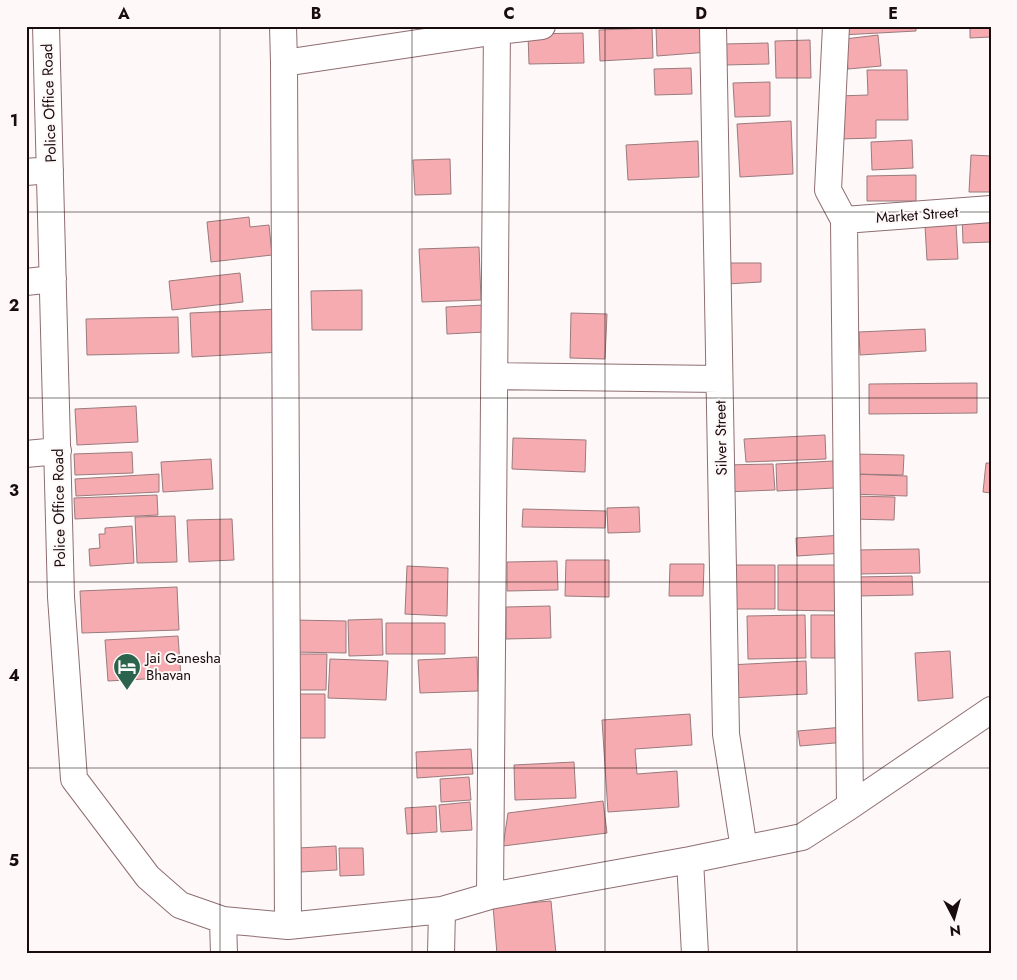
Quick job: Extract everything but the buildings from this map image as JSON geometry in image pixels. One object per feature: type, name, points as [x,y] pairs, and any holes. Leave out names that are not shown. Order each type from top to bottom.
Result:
[{"type":"street","name":"Police Office Road","points":[[46,26],[38,171],[54,279],[61,597],[74,779],[148,877],[180,905],[223,920],[288,926],[442,910],[490,896],[690,860],[802,836],[850,806],[991,710]]},
{"type":"street","points":[[283,26],[288,926]]},
{"type":"street","points":[[284,63],[497,29],[542,26]]},
{"type":"street","name":"Silver Street","points":[[713,26],[726,734],[744,849]]},
{"type":"street","points":[[836,26],[828,190],[844,220],[850,806]]},
{"type":"street","points":[[490,896],[497,29]]},
{"type":"street","name":"Market Street","points":[[844,220],[991,210]]},
{"type":"street","points":[[26,282],[54,279]]},
{"type":"street","points":[[495,376],[719,379]]},
{"type":"street","points":[[26,454],[58,451]]},
{"type":"street","points":[[690,860],[695,954]]},
{"type":"street","points":[[441,954],[442,910]]},
{"type":"street","points":[[223,920],[224,954]]},
{"type":"place","name":"Jai Ganesha Bhavan","points":[[127,691]]}]
